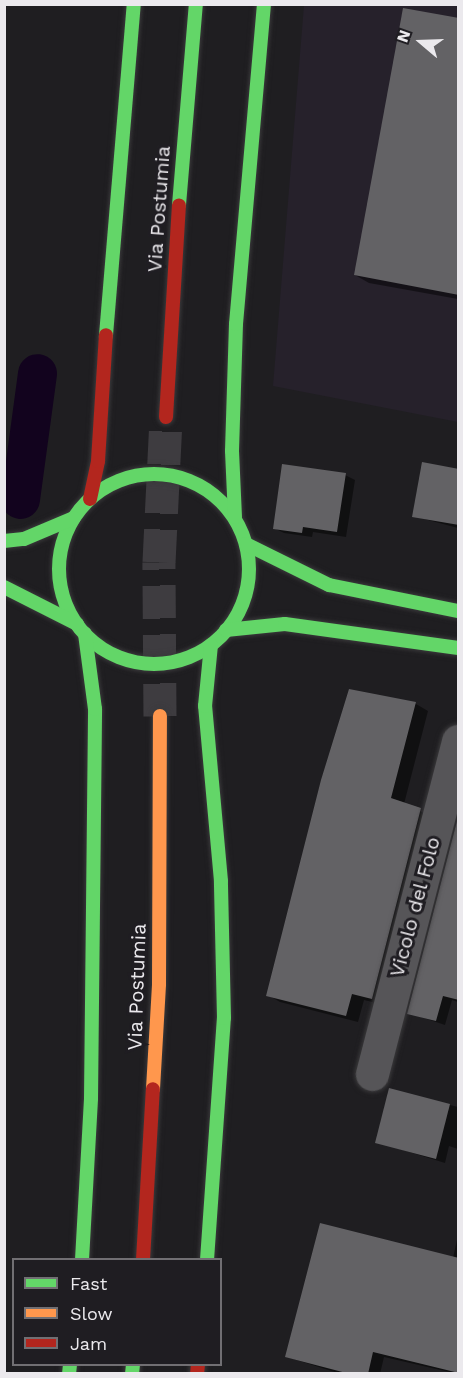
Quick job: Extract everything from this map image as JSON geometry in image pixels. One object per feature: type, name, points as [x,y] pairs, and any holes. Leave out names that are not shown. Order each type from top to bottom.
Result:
[{"type":"main road","points":[[90,499],[98,461],[113,220],[134,4]]},
{"type":"main road","name":"Via Postumia","points":[[166,417],[187,83],[196,4]]},
{"type":"main road","points":[[235,518],[232,451],[236,324],[264,4]]},
{"type":"main road","points":[[4,587],[81,629],[106,651],[141,662],[160,664],[187,658],[211,645],[226,630],[245,600],[250,572],[246,544],[235,518],[217,496],[193,481],[167,474],[139,475],[113,483],[90,499],[74,518],[64,539],[60,572],[66,604],[81,629],[95,709],[91,1098],[82,1258]]},
{"type":"main road","points":[[4,541],[24,539],[74,518]]},
{"type":"main road","points":[[246,544],[329,585],[459,611]]},
{"type":"main road","points":[[226,630],[285,624],[459,648]]},
{"type":"main road","points":[[207,1258],[224,1018],[221,881],[205,706],[211,645]]},
{"type":"main road","name":"Via Postumia","points":[[143,1258],[159,984],[160,716]]},
{"type":"street","name":"Vicolo del Folo","points":[[372,1074],[459,741]]},
{"type":"shaded area","points":[[304,5],[458,5],[458,422],[273,386]]},
{"type":"building","points":[[403,8],[459,18],[459,295],[354,275]]},
{"type":"building","points":[[422,462],[459,469],[459,525],[412,517]]},
{"type":"building","points":[[282,464],[346,473],[337,532],[303,527],[302,533],[273,529]]},
{"type":"building","points":[[349,689],[416,702],[391,798],[421,808],[372,999],[352,994],[346,1016],[266,996],[321,780]]},
{"type":"building","points":[[458,817],[459,1000],[443,996],[436,1021],[407,1014]]},
{"type":"building","points":[[389,1088],[450,1104],[436,1159],[375,1143]]},
{"type":"building","points":[[320,1223],[459,1258],[459,1373],[373,1352],[368,1374],[350,1374],[285,1357]]},
{"type":"waterway","points":[[20,499],[37,373]]},
{"type":"tunnel","points":[[160,716],[159,562],[166,417]]},
{"type":"traffic: fast","points":[[106,335],[134,4]]},
{"type":"traffic: fast","points":[[179,205],[196,4]]},
{"type":"traffic: fast","points":[[235,517],[232,451],[236,324],[264,4]]},
{"type":"traffic: fast","points":[[154,474],[181,478],[207,490],[221,502],[233,516],[245,542],[249,569],[245,596],[233,622],[221,636],[207,648],[181,660],[154,664],[127,660],[101,648],[87,636],[75,622],[63,596],[59,569],[63,542],[75,516],[87,502],[101,490],[127,478],[154,474]]},
{"type":"traffic: fast","points":[[4,541],[24,539],[74,518]]},
{"type":"traffic: fast","points":[[246,544],[329,585],[458,611]]},
{"type":"traffic: fast","points":[[4,587],[77,624]]},
{"type":"traffic: fast","points":[[226,630],[285,624],[458,648]]},
{"type":"traffic: fast","points":[[82,1258],[91,1098],[95,709],[85,634]]},
{"type":"traffic: fast","points":[[207,1258],[224,1018],[221,881],[205,706],[211,645]]},
{"type":"traffic: fast","points":[[69,1374],[70,1366]]},
{"type":"traffic: fast","points":[[132,1374],[133,1366]]},
{"type":"traffic: slow","points":[[153,1089],[159,984],[160,716]]},
{"type":"traffic: jam","points":[[166,417],[179,205]]},
{"type":"traffic: jam","points":[[90,499],[98,461],[106,335]]},
{"type":"traffic: jam","points":[[143,1258],[153,1089]]},
{"type":"traffic: jam","points":[[197,1374],[198,1366]]}]
